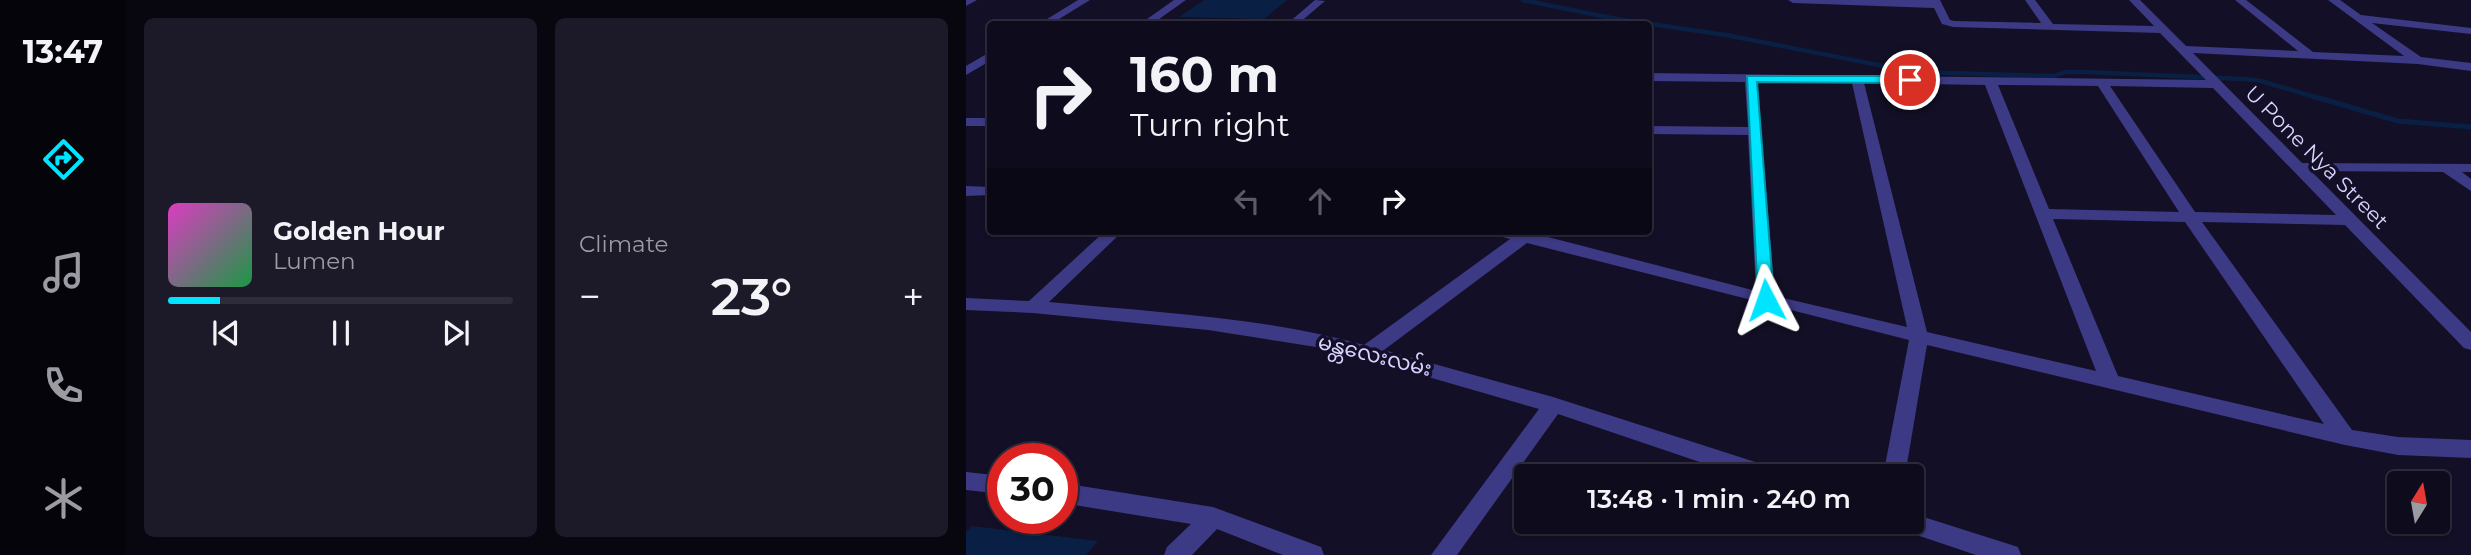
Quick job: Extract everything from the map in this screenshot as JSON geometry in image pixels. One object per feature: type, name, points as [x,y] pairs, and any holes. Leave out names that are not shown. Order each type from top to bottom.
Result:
[{"type":"street","points":[[966,3],[972,0]]},
{"type":"street","points":[[1049,21],[1085,0]]},
{"type":"street","points":[[1150,21],[1181,0]]},
{"type":"street","points":[[1793,0],[1936,2],[1948,24],[2163,30]]},
{"type":"street","points":[[2030,0],[2049,26]]},
{"type":"street","name":"U Pone Nya Street","points":[[2134,0],[2471,343]]},
{"type":"street","points":[[2240,0],[2310,55]]},
{"type":"street","points":[[2333,0],[2418,60]]},
{"type":"street","points":[[1296,21],[1320,1]]},
{"type":"street","points":[[2361,19],[2471,31]]},
{"type":"street","points":[[2180,49],[2418,60],[2471,67]]},
{"type":"street","points":[[968,69],[987,58]]},
{"type":"street","points":[[968,69],[987,68]]},
{"type":"street","points":[[1652,77],[2214,83]]},
{"type":"street","points":[[1751,78],[1766,300]]},
{"type":"street","points":[[1857,79],[1919,337],[1897,464]]},
{"type":"street","points":[[1990,81],[2109,379]]},
{"type":"street","points":[[2101,82],[2190,217],[2345,438]]},
{"type":"street","points":[[966,122],[987,122]]},
{"type":"street","points":[[1652,130],[1755,131]]},
{"type":"street","points":[[2297,167],[2471,169]]},
{"type":"street","points":[[2448,169],[2471,186]]},
{"type":"street","points":[[966,191],[987,191]]},
{"type":"street","points":[[2045,214],[2350,220]]},
{"type":"street","points":[[1033,307],[1111,235]]},
{"type":"street","points":[[1519,235],[1766,300],[2109,379],[2345,438],[2398,446],[2471,449]]},
{"type":"street","points":[[1369,351],[1525,236]]},
{"type":"street","name":"မန္တလေးလမ်း","points":[[966,304],[1033,307],[1208,324],[1335,343],[1553,405],[1732,464]]},
{"type":"street","points":[[1443,555],[1553,405]]},
{"type":"street","points":[[966,481],[987,483]]},
{"type":"street","points":[[1078,496],[1213,517],[1312,555]]},
{"type":"street","points":[[1176,555],[1213,517]]},
{"type":"street","points":[[1924,528],[2009,555]]},
{"type":"water","points":[[1204,0],[1287,0],[1264,19],[1179,17]]},
{"type":"water","points":[[972,526],[987,528],[987,534],[1039,534],[1098,541],[1086,555],[966,555],[966,532]]},
{"type":"waterway","points":[[1523,0],[1630,21]]},
{"type":"waterway","points":[[1652,24],[1726,35],[1914,72],[2054,76],[2065,72],[2084,72],[2244,79],[2261,81],[2318,98]]},
{"type":"waterway","points":[[2312,96],[2398,121],[2471,127]]},
{"type":"route","points":[[1766,300],[1751,78],[1910,80]]}]
